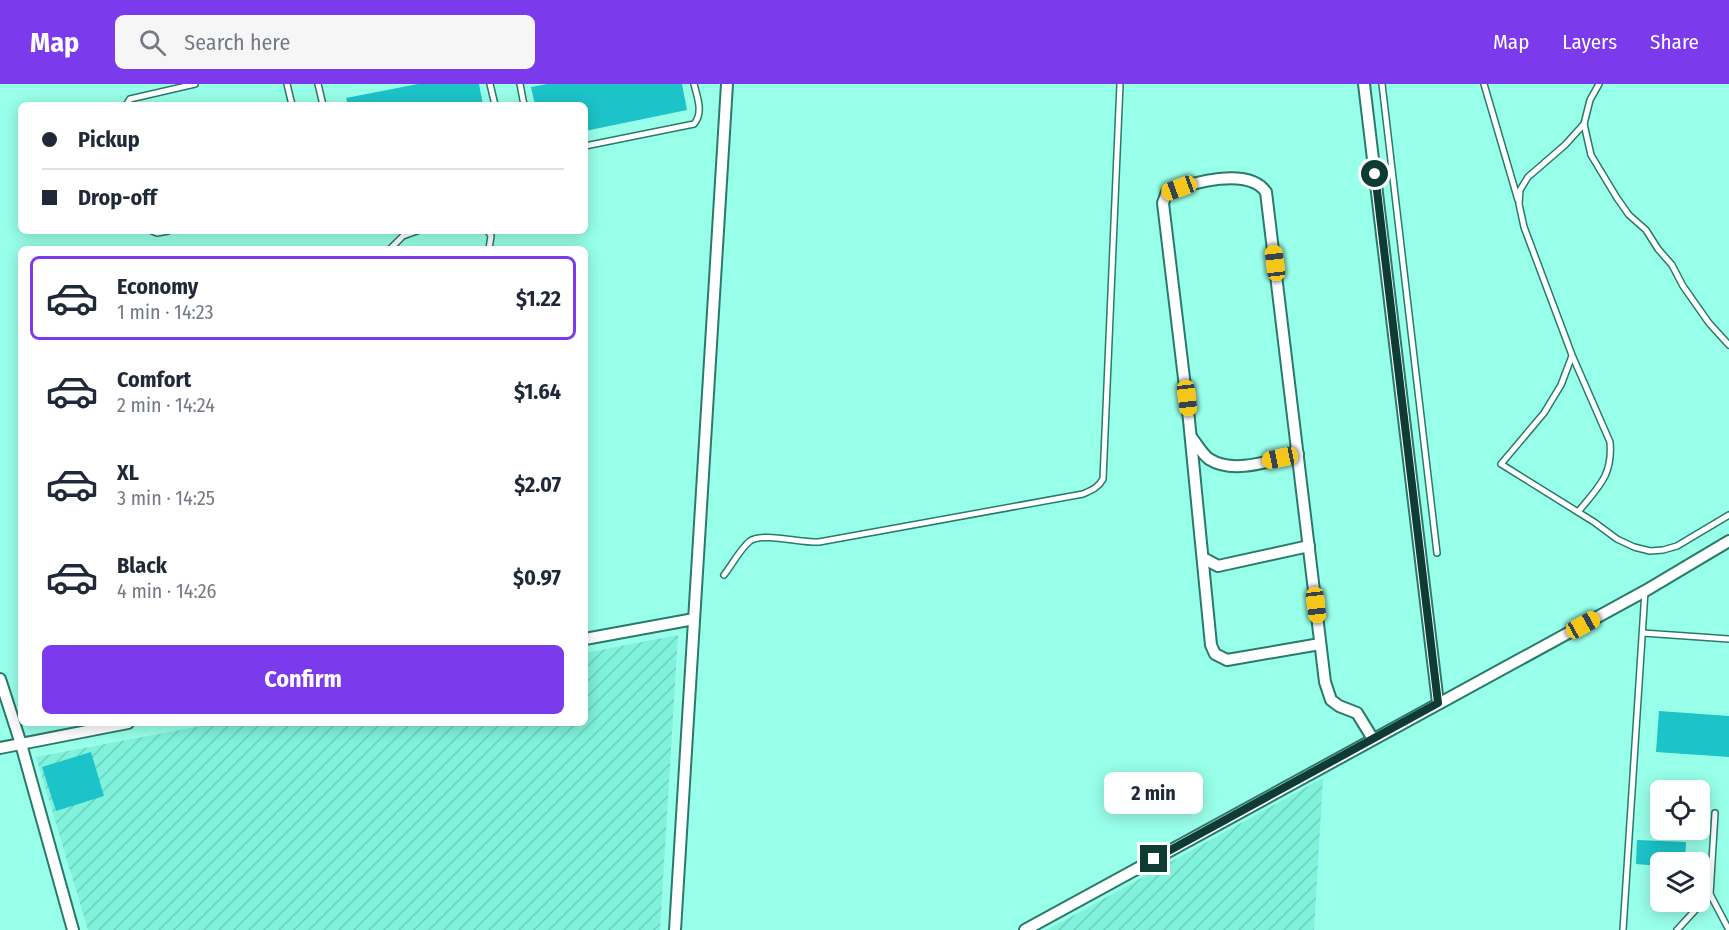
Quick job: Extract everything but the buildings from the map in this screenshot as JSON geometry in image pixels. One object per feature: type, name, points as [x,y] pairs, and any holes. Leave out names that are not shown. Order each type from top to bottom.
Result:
[{"type":"street","points":[[675,930],[727,84]]},
{"type":"street","points":[[1364,84],[1438,703]]},
{"type":"street","points":[[1320,644],[1227,660],[1215,654],[1211,645],[1191,436],[1163,203],[1167,192],[1191,183],[1233,178],[1252,180],[1261,185],[1266,192],[1325,682],[1331,700],[1357,713],[1373,739]]},
{"type":"street","points":[[1191,436],[1207,458],[1221,465],[1246,465],[1298,454]]},
{"type":"street","points":[[1025,930],[1645,591],[1729,541]]},
{"type":"street","points":[[1203,558],[1218,566],[1309,546]]},
{"type":"street","points":[[588,638],[694,619]]},
{"type":"street","points":[[0,679],[21,744],[73,930]]},
{"type":"street","points":[[0,748],[113,726]]},
{"type":"lane","points":[[128,102],[130,99],[195,84]]},
{"type":"lane","points":[[287,84],[291,102]]},
{"type":"lane","points":[[318,84],[322,102]]},
{"type":"lane","points":[[490,84],[494,102]]},
{"type":"lane","points":[[520,84],[523,102]]},
{"type":"lane","points":[[588,145],[694,124],[700,112],[694,84]]},
{"type":"lane","points":[[724,575],[748,542],[756,538],[819,542],[1083,494],[1100,484],[1104,467],[1120,84]]},
{"type":"lane","points":[[1382,84],[1437,553]]},
{"type":"lane","points":[[1484,84],[1524,227],[1572,356],[1610,442],[1609,470],[1578,512]]},
{"type":"lane","points":[[1599,84],[1590,100],[1584,124],[1591,155],[1629,215],[1646,230],[1672,265],[1683,286],[1709,323],[1729,345]]},
{"type":"lane","points":[[1519,204],[1520,190],[1528,177],[1565,145],[1584,124]]},
{"type":"lane","points":[[393,246],[403,236],[409,234]]},
{"type":"lane","points":[[1572,356],[1561,385],[1544,413],[1501,464],[1617,538],[1634,547],[1650,551],[1677,546],[1729,515]]},
{"type":"lane","points":[[1623,930],[1645,591]]},
{"type":"lane","points":[[1644,633],[1729,639]]},
{"type":"lane","points":[[1715,813],[1710,894],[1729,930]]},
{"type":"lane","points":[[1677,930],[1694,912]]},
{"type":"shaded area","points":[[678,635],[660,930],[88,930],[36,757],[201,726],[588,726],[588,652]]},
{"type":"shaded area","points":[[1323,778],[1314,930],[1047,930]]},
{"type":"route","points":[[1154,859],[1438,703],[1375,174]]}]
